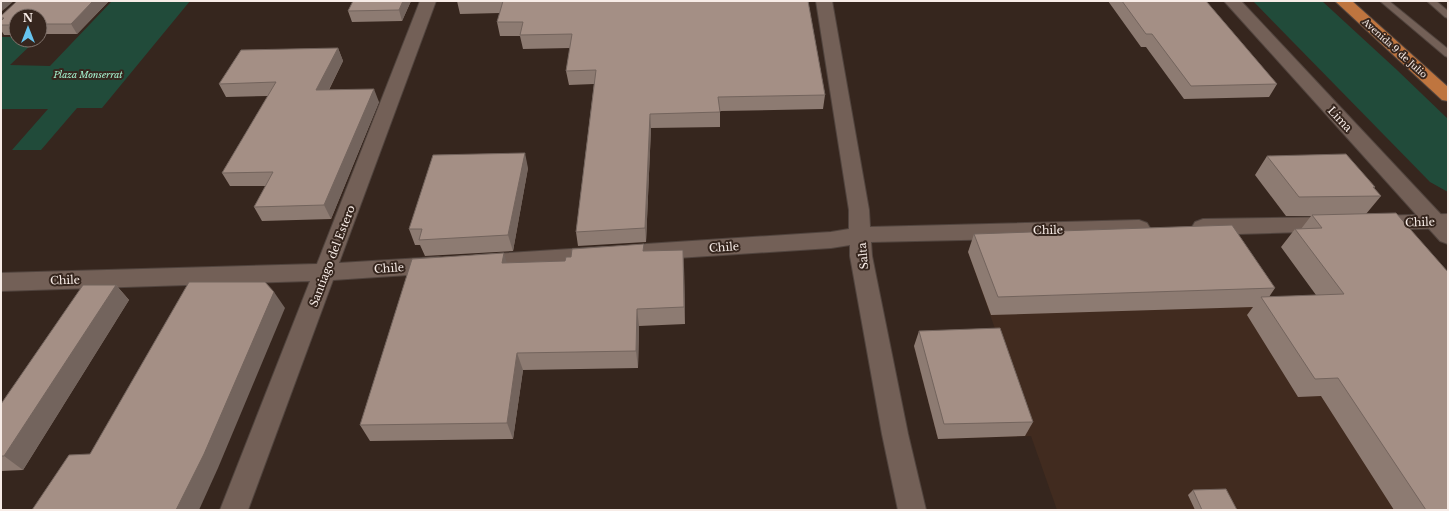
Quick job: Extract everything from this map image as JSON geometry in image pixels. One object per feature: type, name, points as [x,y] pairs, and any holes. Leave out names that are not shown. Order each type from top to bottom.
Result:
[{"type":"highway","name":"Avenida 9 de Julio","points":[[1343,1],[1448,96]]},
{"type":"street","name":"Santiago del Estero","points":[[234,510],[326,272],[428,1]]},
{"type":"street","name":"Salta","points":[[824,1],[860,210],[861,256],[895,434],[912,510]]},
{"type":"street","name":"Lima","points":[[1232,1],[1444,226]]},
{"type":"street","name":"Chile","points":[[1187,227],[1444,226]]},
{"type":"street","name":"Chile","points":[[1,282],[326,272],[831,240],[861,235],[1156,228]]},
{"type":"lane","points":[[1384,1],[1448,54]]},
{"type":"lane","points":[[1431,1],[1448,15]]},
{"type":"shaded area","points":[[1220,244],[1266,314],[1448,312],[1448,510],[1057,510],[1031,436],[938,439],[914,346],[1000,343],[968,252]]},
{"type":"green space","name":"Plaza Monserrat","points":[[112,1],[190,1],[102,108],[77,108],[41,150],[12,150],[48,109],[1,109],[1,37],[8,37],[8,48],[28,48],[10,65],[50,66]]},
{"type":"green space","points":[[1253,1],[1322,1],[1448,119],[1448,192],[1430,182]]},
{"type":"building","points":[[17,1],[93,1],[71,24],[48,24],[48,8],[10,8]]},
{"type":"building","points":[[353,1],[403,1],[399,10],[348,11]]},
{"type":"building","points":[[503,1],[808,1],[825,95],[718,97],[720,112],[650,114],[645,228],[576,232],[596,70],[566,71],[572,34],[520,35],[523,22],[497,22]]},
{"type":"building","points":[[1122,1],[1206,1],[1277,84],[1191,86],[1152,34],[1146,34]]},
{"type":"building","points":[[8,9],[8,25],[1,25],[1,21],[4,18],[1,18],[1,16]]},
{"type":"building","points":[[338,48],[316,90],[374,89],[324,205],[254,207],[273,172],[222,173],[276,82],[219,84],[241,50]]},
{"type":"building","points":[[525,153],[508,235],[419,240],[422,229],[409,229],[433,155]]},
{"type":"building","points":[[1346,154],[1381,196],[1299,197],[1267,156]]},
{"type":"building","points":[[1396,213],[1448,272],[1448,510],[1426,510],[1338,378],[1315,379],[1261,297],[1344,294],[1295,229],[1322,228],[1312,215]]},
{"type":"building","points":[[1232,225],[1275,288],[998,297],[974,234]]},
{"type":"building","points":[[644,244],[643,251],[683,250],[684,307],[637,309],[636,351],[517,353],[507,423],[360,425],[412,259],[504,253],[502,263],[565,261],[566,257],[571,257],[572,249]]},
{"type":"building","points":[[189,282],[265,282],[274,292],[204,454],[176,510],[32,510],[69,455],[90,454]]},
{"type":"building","points":[[83,285],[116,285],[4,456],[1,456],[1,404]]},
{"type":"building","points":[[1000,328],[1033,422],[944,424],[919,331]]},
{"type":"building","points":[[1226,489],[1237,510],[1202,510],[1193,490]]}]
